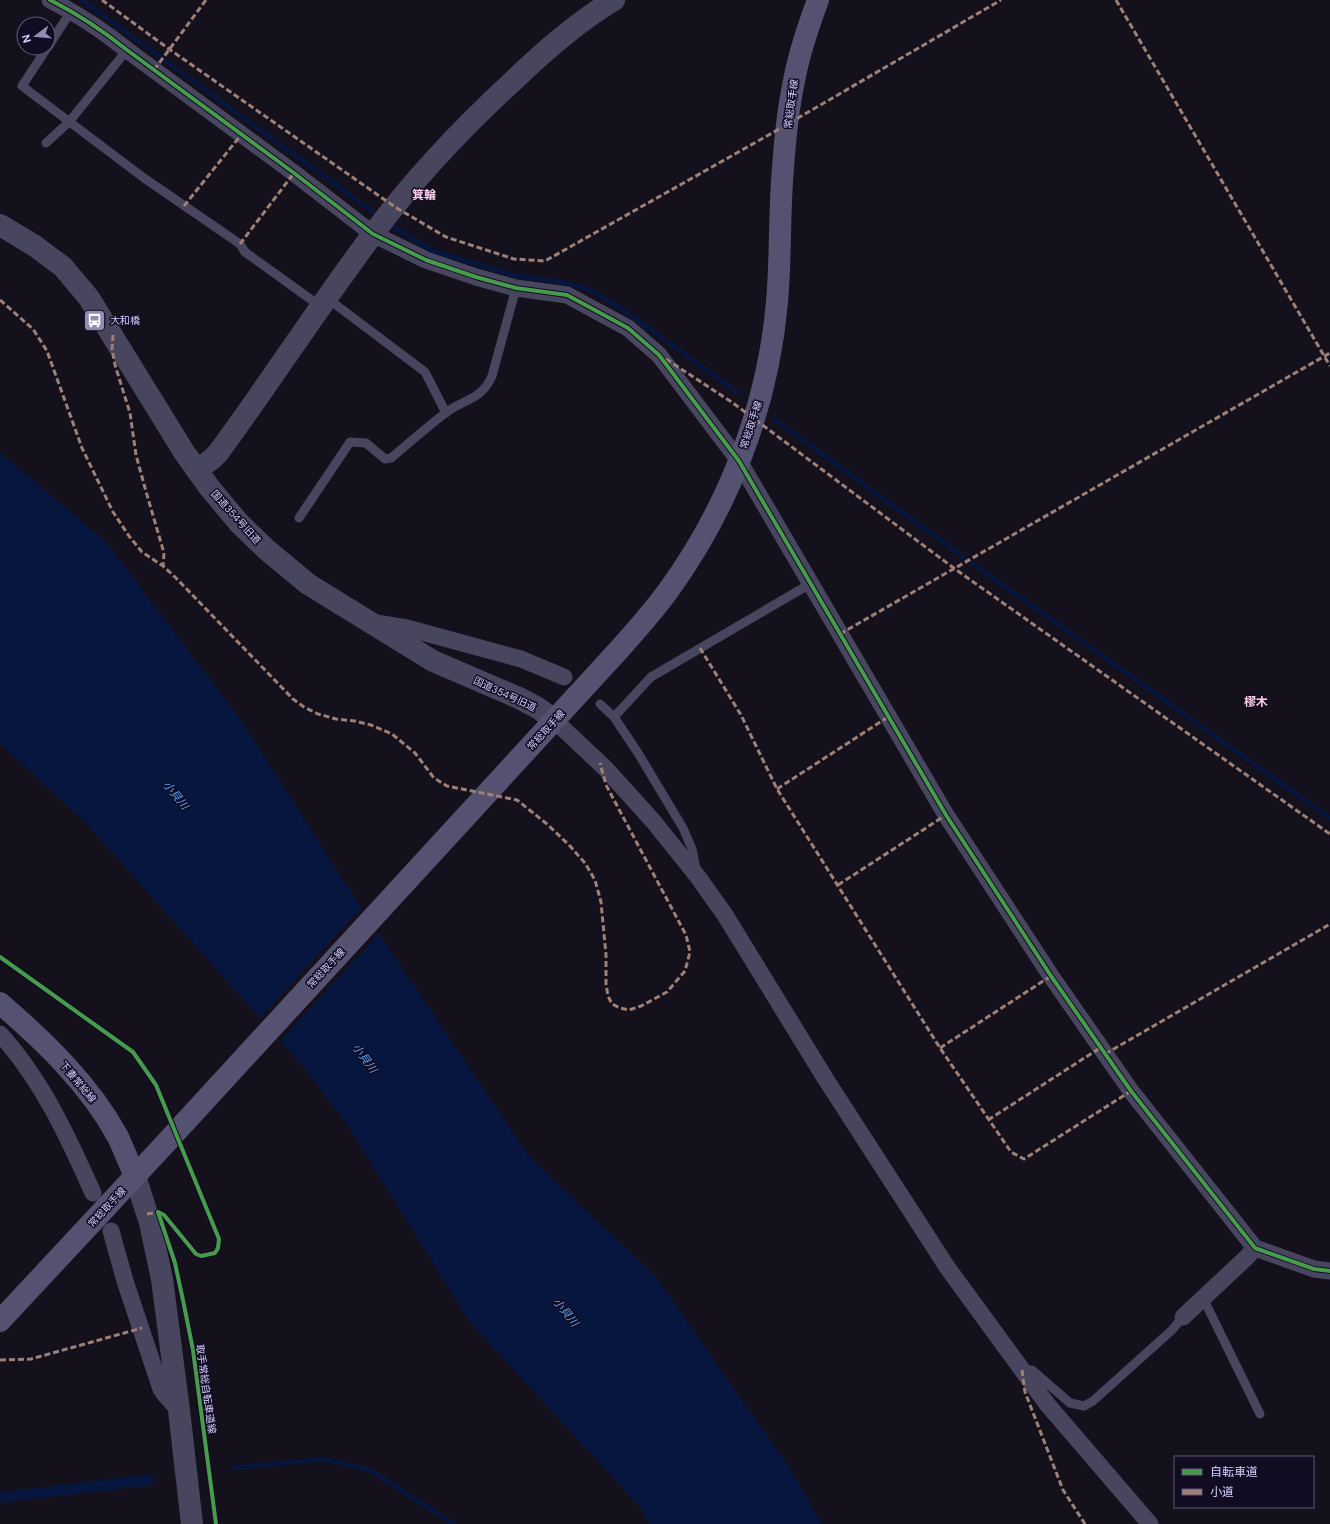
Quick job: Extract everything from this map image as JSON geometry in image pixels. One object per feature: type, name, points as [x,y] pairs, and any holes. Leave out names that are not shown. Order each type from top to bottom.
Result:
[{"type":"main road","name":"常総取手線","points":[[0,1320],[616,653],[668,591],[708,528],[725,495],[739,462],[763,390],[771,348],[777,302],[782,169],[787,124],[794,80],[804,38],[818,0]]},
{"type":"main road","name":"下妻常総線","points":[[0,1003],[35,1033],[90,1094],[117,1136],[141,1168]]},
{"type":"street","points":[[50,0],[104,31],[127,50],[294,173],[380,225],[426,260],[476,277],[516,288],[566,295],[628,328],[659,355],[739,462],[946,815],[1051,976],[1131,1091],[1255,1248],[1314,1269],[1330,1271]]},
{"type":"street","points":[[197,470],[218,453],[323,302],[380,225],[441,152],[483,108],[537,58],[581,22],[614,0]]},
{"type":"street","name":"国道354号旧道","points":[[0,225],[35,246],[63,267],[89,298],[174,437],[197,470],[239,523],[267,550],[308,584],[433,661],[519,698],[554,720]]},
{"type":"street","points":[[370,623],[407,628],[521,659],[564,677]]},
{"type":"street","points":[[554,720],[606,769],[653,821],[698,877],[725,915],[825,1078],[947,1267],[1047,1404],[1150,1524]]},
{"type":"street","points":[[0,1034],[21,1059],[39,1086],[70,1142],[93,1193]]},
{"type":"street","points":[[141,1168],[150,1224],[162,1279],[192,1524]]},
{"type":"street","points":[[111,1231],[125,1281],[161,1389],[179,1410]]},
{"type":"street","points":[[1183,1317],[1255,1248]]},
{"type":"lane","points":[[56,34],[71,11]]},
{"type":"lane","points":[[46,142],[69,122],[127,50]]},
{"type":"lane","points":[[42,56],[22,86],[144,178],[240,244],[245,252],[323,302],[424,372],[446,413]]},
{"type":"lane","points":[[298,518],[350,442],[366,443],[385,459],[391,458],[446,413],[481,393],[488,385],[494,368],[516,288]]},
{"type":"lane","points":[[614,717],[651,677],[810,584]]},
{"type":"lane","points":[[600,704],[614,717],[638,753],[683,828],[692,849],[698,877]]},
{"type":"lane","points":[[1203,1298],[1260,1414]]},
{"type":"lane","points":[[1022,1370],[1032,1370],[1070,1403],[1084,1406],[1094,1401],[1172,1330],[1183,1317]]},
{"type":"water","name":"小貝川","points":[[0,452],[107,543],[244,724],[343,880],[528,1155],[656,1277],[789,1467],[822,1524],[649,1524],[640,1507],[469,1321],[348,1126],[303,1066],[84,821],[0,744]]},
{"type":"water","points":[[153,1474],[154,1485],[0,1503],[0,1492]]},
{"type":"pier","points":[[363,906],[380,933],[279,1042],[259,1019]]},
{"type":"waterway","points":[[82,0],[380,217]]},
{"type":"waterway","points":[[389,224],[433,251],[516,276],[557,281],[589,289],[622,309],[740,394]]},
{"type":"waterway","points":[[774,419],[965,558],[1330,818]]},
{"type":"waterway","points":[[234,1468],[323,1459],[370,1470],[454,1524]]},
{"type":"marked path","points":[[102,0],[169,49],[395,207],[446,237],[514,259],[545,261],[774,132],[1001,0]]},
{"type":"marked path","points":[[154,70],[206,0]]},
{"type":"marked path","points":[[1116,0],[1330,366]]},
{"type":"marked path","points":[[184,206],[241,135]]},
{"type":"marked path","points":[[240,244],[294,173]]},
{"type":"marked path","points":[[0,300],[33,329],[47,351],[82,448],[113,512],[129,536],[142,552],[163,566],[176,578],[293,699],[304,707],[318,714],[336,719],[355,721],[371,725],[392,734],[415,753],[434,778],[447,786],[517,800],[547,824],[570,846],[585,863],[595,880],[601,902],[608,996],[612,1004],[629,1010],[641,1006],[667,992],[685,971],[690,952],[686,935],[606,785],[600,763]]},
{"type":"marked path","points":[[113,335],[112,349],[115,365],[130,413],[136,455],[164,553],[163,566]]},
{"type":"marked path","points":[[840,634],[1330,353]]},
{"type":"marked path","points":[[666,359],[733,403],[955,569],[1330,834]]},
{"type":"marked path","points":[[700,648],[741,715],[777,789],[940,1048],[1011,1152],[1024,1159],[1131,1091]]},
{"type":"marked path","points":[[777,789],[888,717]]},
{"type":"marked path","points":[[838,885],[946,815]]},
{"type":"marked path","points":[[1105,1054],[1330,924]]},
{"type":"marked path","points":[[940,1048],[1051,976]]},
{"type":"marked path","points":[[988,1120],[1100,1048]]},
{"type":"marked path","points":[[147,1214],[160,1213]]},
{"type":"marked path","points":[[0,1360],[31,1359],[142,1328]]},
{"type":"marked path","points":[[1022,1370],[1025,1392],[1063,1490],[1085,1524]]},
{"type":"cycle path","points":[[50,0],[90,23],[108,36],[294,173],[373,234],[426,260],[476,277],[516,288],[567,295],[628,328],[659,355],[739,461],[946,815],[1051,976],[1131,1091],[1255,1248],[1314,1269],[1330,1271]]},
{"type":"cycle path","points":[[0,957],[133,1052],[156,1085],[219,1239],[218,1248],[215,1253],[201,1256],[196,1254],[164,1215],[158,1212]]},
{"type":"cycle path","name":"取手常総自転車道線","points":[[158,1212],[175,1263],[193,1350],[216,1524]]},
{"type":"place","name":"大和橋","points":[[94,320]]},
{"type":"district","name":"箕輪","points":[[424,195]]},
{"type":"district","name":"樛木","points":[[1256,702]]}]
